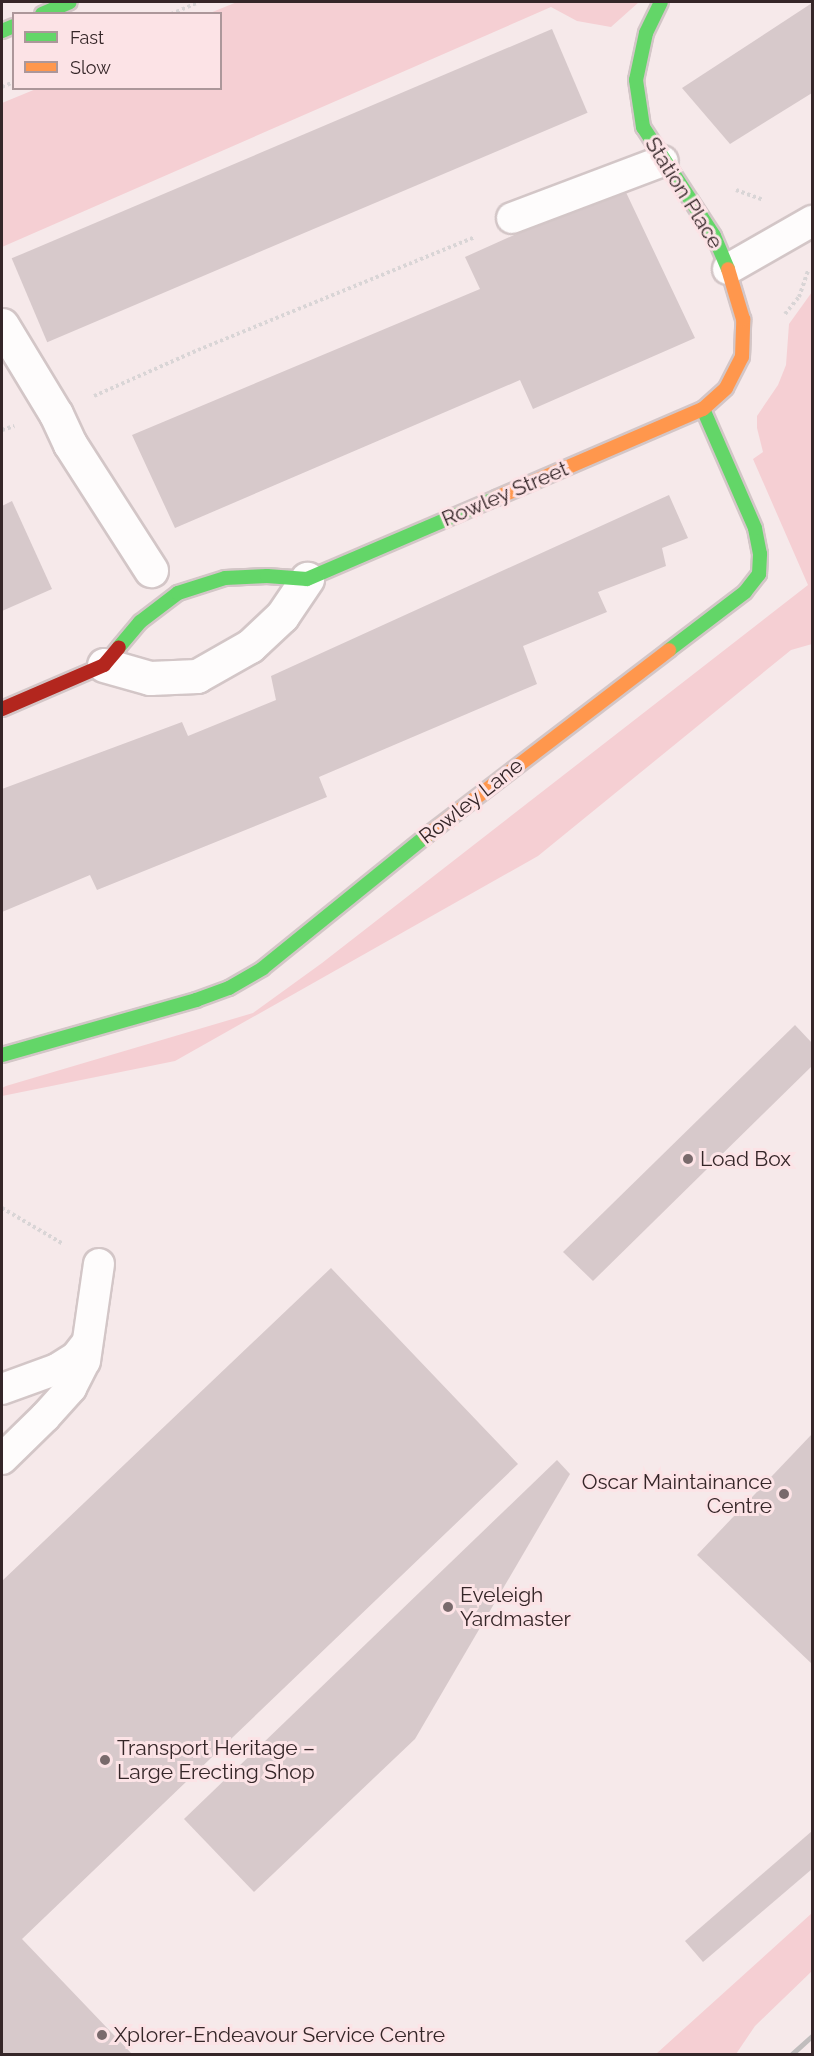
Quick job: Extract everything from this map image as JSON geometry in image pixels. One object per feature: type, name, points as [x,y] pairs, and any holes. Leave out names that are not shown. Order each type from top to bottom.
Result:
[{"type":"street","points":[[47,12],[70,2]]},
{"type":"street","name":"Station Place","points":[[661,2],[646,33],[636,80],[643,127],[714,236],[728,269],[742,319],[742,357],[726,387],[703,410]]},
{"type":"street","points":[[2,325],[56,414],[70,444],[151,570]]},
{"type":"street","name":"Rowley Street","points":[[2,709],[104,665],[140,622],[178,593],[225,578],[267,576],[307,579],[703,410]]},
{"type":"street","name":"Rowley Lane","points":[[2,1055],[196,1000],[229,987],[263,968],[428,834],[745,592],[759,574],[760,554],[755,528],[703,410]]},
{"type":"street","points":[[104,665],[150,678],[198,676],[250,646],[282,616],[307,579]]},
{"type":"lane","points":[[512,218],[663,161]]},
{"type":"lane","points":[[728,269],[813,221]]},
{"type":"lane","points":[[2,1459],[71,1388],[85,1361],[99,1264]]},
{"type":"lane","points":[[2,1389],[28,1382],[57,1370],[76,1357],[88,1342]]},
{"type":"path","points":[[176,12],[199,2]]},
{"type":"path","points":[[56,414],[198,350],[477,236]]},
{"type":"path","points":[[2,1208],[99,1264]]},
{"type":"shaded area","points":[[237,2],[639,2],[611,27],[577,21],[551,7],[2,247],[2,103],[34,90],[222,90],[222,12],[212,12]]},
{"type":"shaded area","points":[[812,292],[812,644],[791,650],[538,856],[175,1061],[2,1096],[2,1088],[6,1086],[253,1013],[322,963],[808,585],[753,459],[763,452],[757,428],[757,416],[778,385],[786,365],[789,324]]},
{"type":"shaded area","points":[[812,1913],[812,1971],[755,2026],[736,2054],[656,2054]]},
{"type":"building","points":[[812,3],[812,93],[730,144],[682,88]]},
{"type":"building","points":[[552,29],[588,113],[47,342],[12,258]]},
{"type":"building","points":[[623,186],[695,338],[533,409],[520,380],[175,528],[132,435],[480,289],[465,257]]},
{"type":"building","points":[[669,495],[688,538],[662,548],[666,566],[598,592],[607,612],[523,646],[537,684],[319,777],[327,797],[97,890],[90,875],[2,912],[2,789],[182,722],[188,736],[276,700],[271,676]]},
{"type":"building","points":[[12,501],[52,589],[2,611],[2,506]]},
{"type":"building","name":"Load Box","points":[[795,1025],[812,1043],[812,1066],[593,1281],[563,1252]]},
{"type":"building","name":"Transport Heritage – Large Erecting Shop","points":[[331,1268],[518,1464],[22,1939],[132,2054],[2,2054],[2,1581]]},
{"type":"building","name":"Oscar Maintainance Centre","points":[[812,1434],[812,1664],[697,1555]]},
{"type":"building","name":"Eveleigh Yardmaster","points":[[557,1460],[570,1474],[415,1739],[254,1892],[184,1819]]},
{"type":"building","points":[[812,1831],[812,1869],[703,1962],[685,1941]]},
{"type":"railway","points":[[792,2054],[812,2036]]},
{"type":"traffic: fast","points":[[47,12],[70,2]]},
{"type":"traffic: fast","points":[[661,2],[646,33],[636,80],[643,127],[714,236],[728,269]]},
{"type":"traffic: fast","points":[[2,31],[12,27]]},
{"type":"traffic: fast","points":[[669,650],[745,592],[759,574],[760,554],[755,528],[703,409]]},
{"type":"traffic: fast","points":[[119,647],[140,622],[178,593],[225,578],[267,576],[307,579],[496,498]]},
{"type":"traffic: fast","points":[[2,1055],[196,1000],[229,988],[263,968],[426,836]]},
{"type":"traffic: slow","points":[[496,498],[703,409],[726,388],[742,357],[743,319],[728,269]]},
{"type":"traffic: slow","points":[[426,836],[669,650]]},
{"type":"traffic: jam","points":[[2,709],[104,665],[119,647]]},
{"type":"place","name":"Load Box","points":[[688,1159]]},
{"type":"place","name":"Oscar Maintainance Centre","points":[[784,1494]]},
{"type":"place","name":"Eveleigh Yardmaster","points":[[448,1607]]},
{"type":"place","name":"Transport Heritage – Large Erecting Shop","points":[[105,1760]]},
{"type":"place","name":"Xplorer-Endeavour Service Centre","points":[[102,2035]]}]
